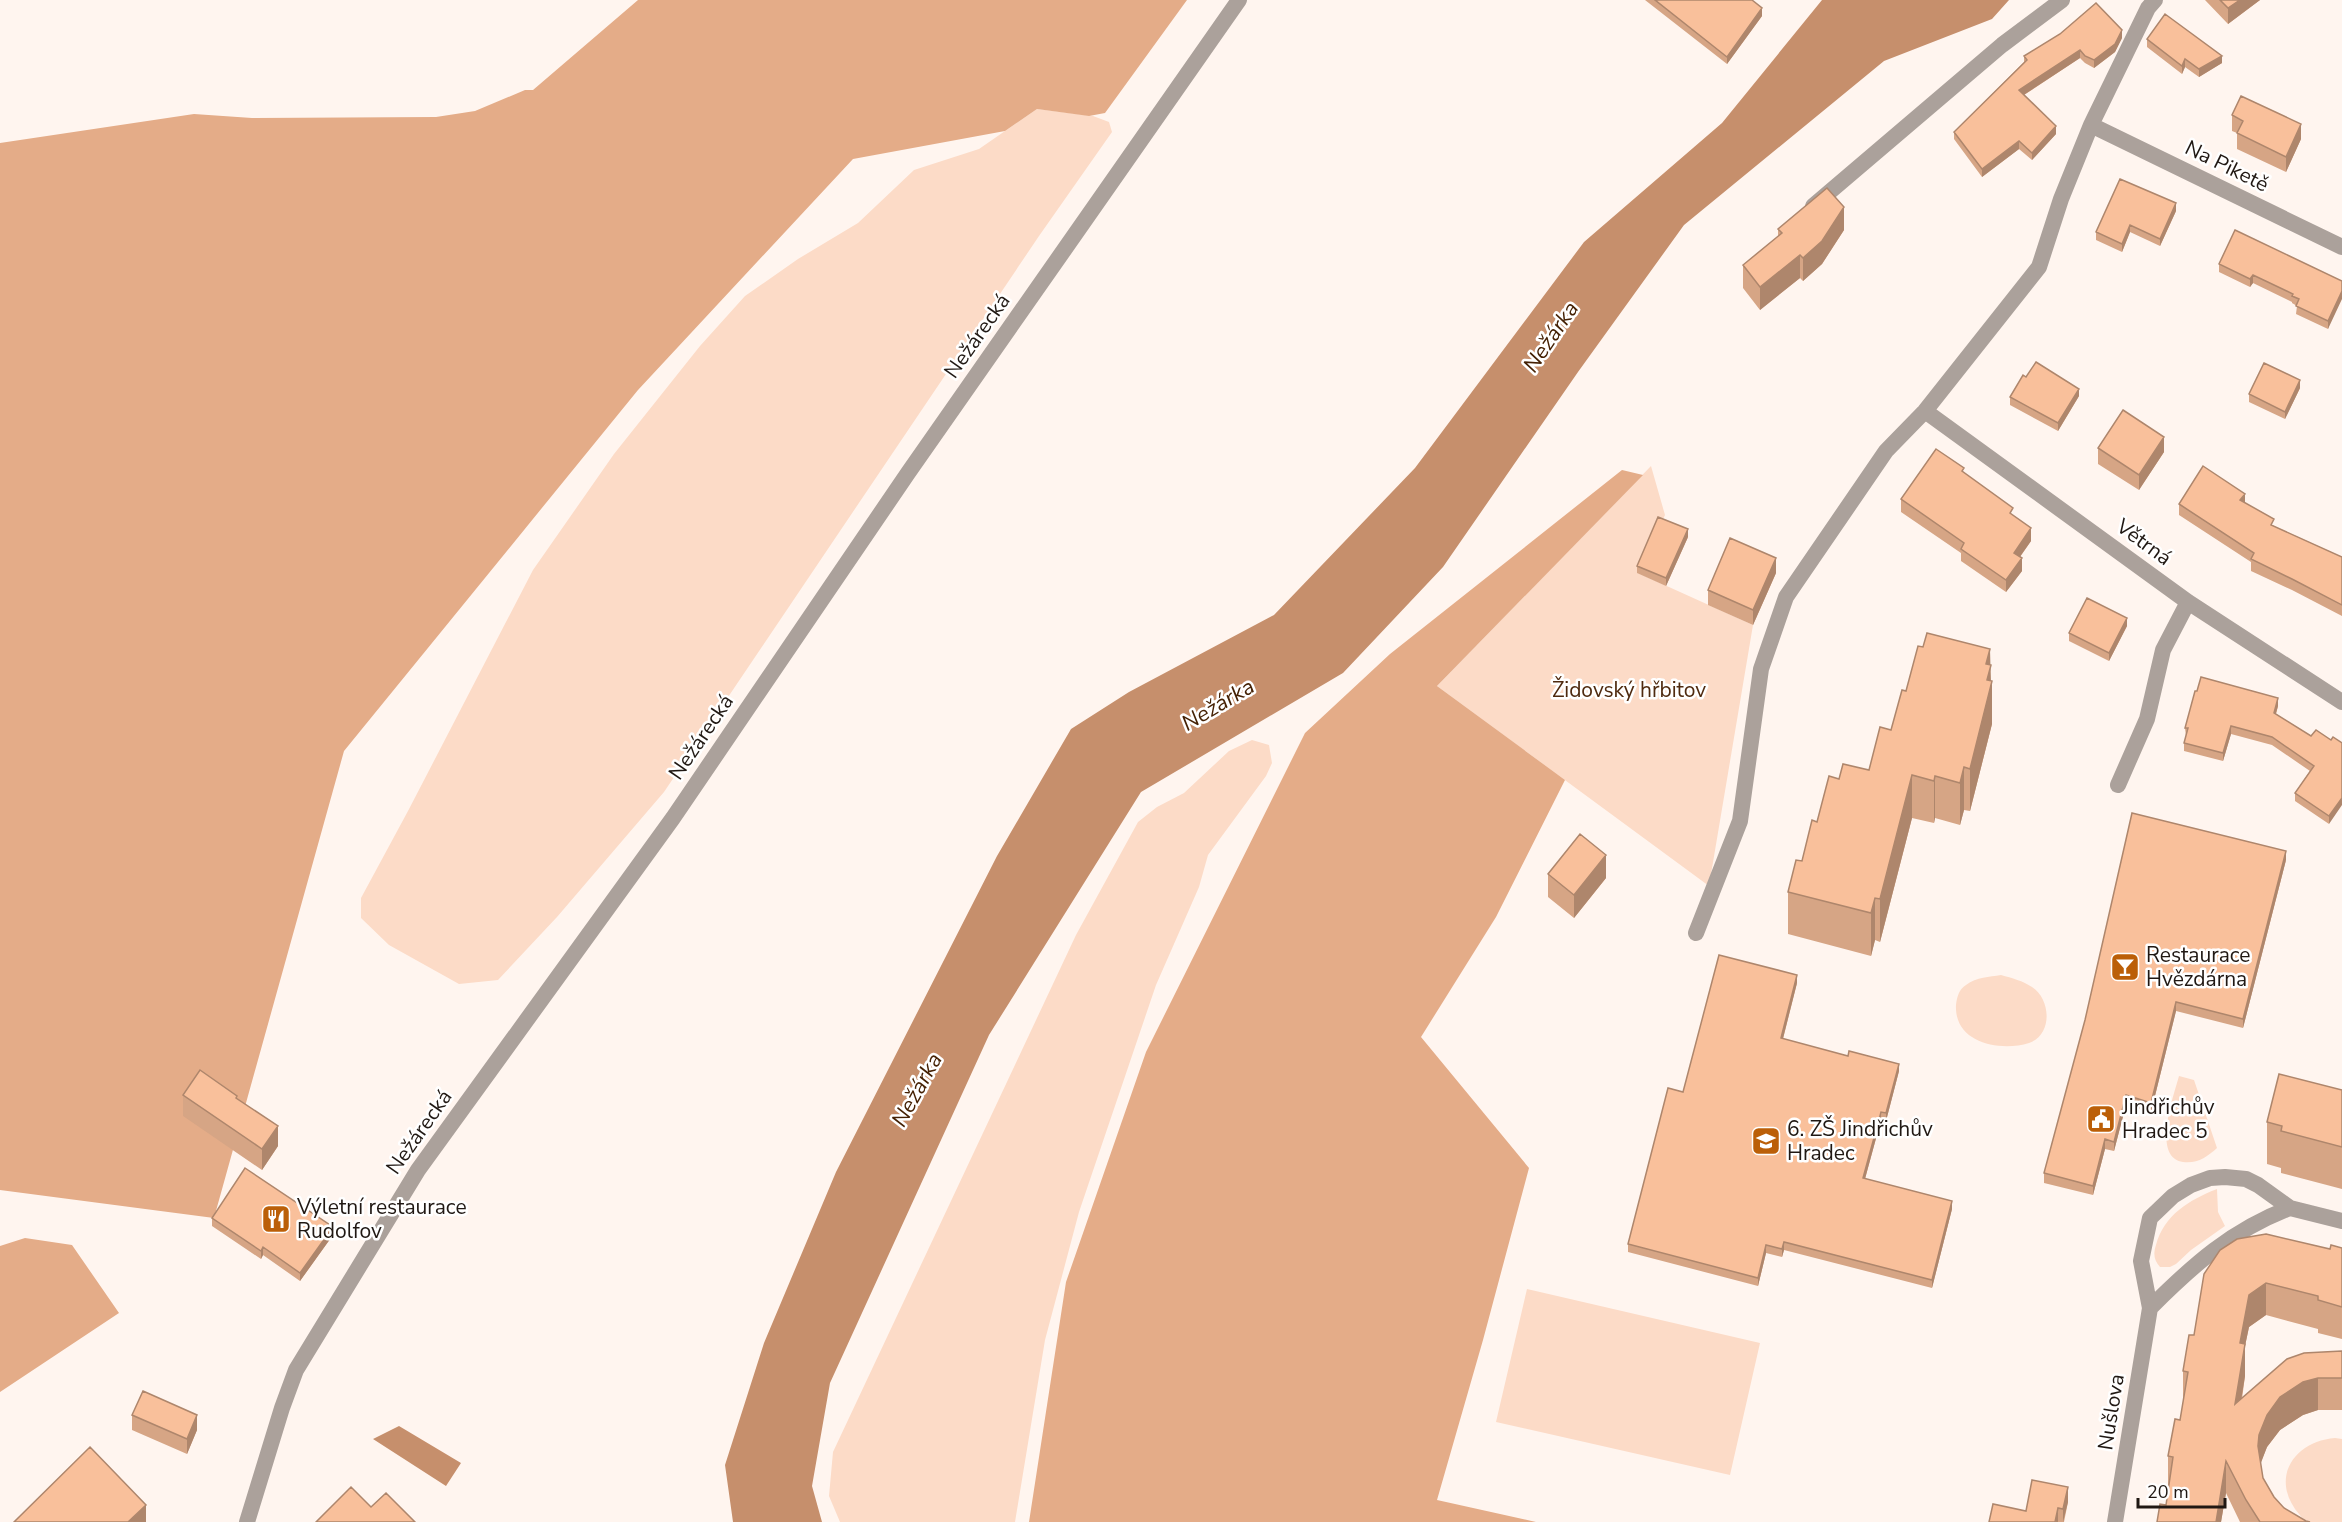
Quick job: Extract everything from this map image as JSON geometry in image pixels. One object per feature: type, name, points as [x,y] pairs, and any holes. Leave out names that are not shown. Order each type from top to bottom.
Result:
[{"type":"street","name":"Nežárecká","points":[[247,1522],[296,1370],[418,1170],[673,818],[908,473],[1239,0]]},
{"type":"street","points":[[1803,214],[2002,45],[2062,0]]},
{"type":"street","points":[[1695,933],[1740,821],[1761,669],[1786,597],[1886,451],[1925,411],[2039,267],[2061,200],[2091,125],[2148,8],[2155,0]]},
{"type":"street","name":"Na Piketě","points":[[2091,125],[2342,247]]},
{"type":"street","name":"Větrná","points":[[1925,411],[2188,602],[2342,702]]},
{"type":"street","points":[[2118,785],[2147,719],[2163,650],[2188,602]]},
{"type":"street","points":[[2150,1308],[2141,1261],[2150,1218],[2173,1196],[2191,1185],[2210,1178],[2246,1179],[2290,1208],[2342,1221]]},
{"type":"street","points":[[2150,1308],[2212,1250],[2265,1217],[2290,1208]]},
{"type":"street","name":"Nušlova","points":[[2115,1522],[2150,1308]]},
{"type":"green space","points":[[1037,109],[1093,116],[1109,122],[1112,132],[1039,236],[664,792],[557,917],[498,980],[459,984],[389,945],[361,918],[361,898],[533,570],[614,454],[700,346],[745,296],[798,259],[858,223],[914,170],[979,149]]},
{"type":"green space","name":"Židovský hřbitov","points":[[1651,466],[1665,515],[1638,573],[1753,625],[1709,886],[1437,686]]},
{"type":"green space","points":[[1252,740],[1269,745],[1272,763],[1266,776],[1208,855],[1199,887],[1156,985],[1079,1212],[1045,1340],[1015,1522],[840,1522],[829,1496],[833,1452],[1076,935],[1138,822],[1157,807],[1184,793],[1229,751]]},
{"type":"green space","points":[[2001,975],[2029,985],[2043,1000],[2047,1016],[2046,1025],[2037,1039],[2029,1043],[2005,1046],[1981,1042],[1962,1028],[1957,1018],[1957,999],[1964,987],[1979,979]]},
{"type":"green space","points":[[2179,1076],[2194,1080],[2217,1148],[2206,1157],[2193,1162],[2183,1162],[2173,1158],[2166,1138],[2167,1124]]},
{"type":"green space","points":[[2217,1189],[2218,1212],[2225,1226],[2191,1250],[2176,1264],[2170,1267],[2160,1267],[2155,1259],[2155,1251],[2165,1225],[2179,1210]]},
{"type":"green space","points":[[1527,1289],[1760,1343],[1730,1475],[1496,1422]]},
{"type":"green space","points":[[2335,1438],[2342,1439],[2342,1522],[2309,1522],[2298,1513],[2288,1496],[2287,1472],[2299,1453],[2309,1445]]},
{"type":"shaded area","points":[[638,0],[1187,0],[1105,113],[1089,116],[1037,109],[1005,131],[853,159],[638,390],[344,751],[214,1218],[0,1190],[0,143],[194,114],[252,118],[436,117],[475,111],[525,90],[533,90]]},
{"type":"shaded area","points":[[1622,470],[1643,475],[1437,686],[1565,780],[1496,917],[1421,1037],[1529,1168],[1437,1500],[1536,1522],[1029,1522],[1066,1282],[1146,1052],[1305,733],[1390,654]]},
{"type":"shaded area","points":[[25,1238],[72,1245],[119,1313],[0,1392],[0,1246]]},
{"type":"water","name":"Nežárka","points":[[1822,0],[2009,0],[1992,19],[1884,61],[1684,225],[1578,372],[1443,567],[1343,673],[1141,792],[989,1035],[830,1383],[812,1486],[822,1522],[733,1522],[725,1465],[764,1343],[836,1172],[997,856],[1071,729],[1129,692],[1274,615],[1415,468],[1584,242],[1722,123]]},
{"type":"water","points":[[399,1426],[461,1463],[446,1486],[373,1439]]},
{"type":"building","points":[[1655,0],[1752,0],[1762,8],[1727,57]]},
{"type":"building","points":[[2220,0],[2240,0],[2228,8]]},
{"type":"building","points":[[2096,3],[2122,30],[2115,44],[2094,60],[2085,56],[2080,50],[2019,90],[2056,126],[2032,153],[2019,141],[1982,169],[1954,132],[2027,60],[2024,56],[2060,34]]},
{"type":"building","points":[[2165,14],[2222,56],[2199,69],[2185,59],[2182,66],[2147,39]]},
{"type":"building","points":[[2241,96],[2301,124],[2286,157],[2237,133],[2243,121],[2232,115]]},
{"type":"building","points":[[2120,179],[2176,203],[2160,239],[2130,225],[2122,244],[2096,232]]},
{"type":"building","points":[[1827,188],[1844,207],[1822,241],[1803,258],[1800,255],[1760,287],[1743,265],[1782,233],[1778,229]]},
{"type":"building","points":[[2235,230],[2342,281],[2342,291],[2328,321],[2296,306],[2299,299],[2292,296],[2293,294],[2253,275],[2250,279],[2219,264]]},
{"type":"building","points":[[2036,362],[2079,389],[2058,423],[2010,397],[2023,375],[2026,377]]},
{"type":"building","points":[[2264,363],[2300,380],[2285,412],[2249,394]]},
{"type":"building","points":[[2123,410],[2164,437],[2139,475],[2098,448]]},
{"type":"building","points":[[1936,449],[1964,468],[1962,471],[2013,508],[2010,513],[2031,528],[2014,553],[2022,558],[2006,580],[1961,549],[1964,543],[1901,499]]},
{"type":"building","points":[[2203,466],[2245,494],[2240,500],[2274,519],[2271,525],[2342,557],[2342,605],[2251,559],[2254,553],[2179,504]]},
{"type":"building","points":[[1658,517],[1688,529],[1666,578],[1637,566]]},
{"type":"building","points":[[1730,538],[1776,558],[1753,610],[1708,590]]},
{"type":"building","points":[[2087,598],[2127,618],[2109,653],[2069,633]]},
{"type":"building","points":[[1927,633],[1990,649],[1986,664],[1991,665],[1987,680],[1992,681],[1970,769],[1964,767],[1960,783],[1935,776],[1934,781],[1912,775],[1880,899],[1875,898],[1871,913],[1788,892],[1796,860],[1802,861],[1812,820],[1817,822],[1829,776],[1839,779],[1843,764],[1869,770],[1880,727],[1891,730],[1902,690],[1906,691],[1918,646],[1923,647]]},
{"type":"building","points":[[2201,677],[2278,698],[2274,713],[2311,736],[2316,730],[2331,740],[2333,737],[2342,743],[2342,798],[2329,816],[2295,793],[2314,766],[2272,737],[2231,726],[2223,753],[2184,743],[2188,728],[2185,728]]},
{"type":"building","points":[[2132,813],[2286,851],[2243,1019],[2176,1002],[2151,1103],[2126,1095],[2114,1142],[2105,1139],[2093,1186],[2044,1173],[2085,1020]]},
{"type":"building","points":[[1580,834],[1606,855],[1574,895],[1548,874]]},
{"type":"building","name":"6. ZŠ Jindřichův Hradec","points":[[1719,955],[1797,975],[1781,1038],[1848,1056],[1849,1051],[1899,1064],[1886,1113],[1881,1112],[1863,1178],[1952,1201],[1932,1280],[1784,1242],[1782,1249],[1766,1245],[1758,1278],[1628,1244],[1668,1088],[1683,1092]]},
{"type":"building","points":[[200,1070],[278,1126],[262,1149],[183,1095]]},
{"type":"building","points":[[2279,1074],[2342,1090],[2342,1147],[2281,1131],[2282,1126],[2267,1122]]},
{"type":"building","points":[[245,1168],[333,1227],[300,1273],[263,1247],[261,1251],[212,1218]]},
{"type":"building","points":[[2266,1234],[2330,1249],[2331,1245],[2342,1248],[2342,1307],[2318,1300],[2318,1296],[2266,1283],[2249,1295],[2240,1343],[2245,1344],[2235,1404],[2287,1359],[2304,1353],[2342,1351],[2342,1378],[2318,1378],[2303,1382],[2280,1397],[2267,1415],[2259,1435],[2258,1446],[2263,1478],[2274,1497],[2284,1508],[2310,1522],[2260,1522],[2226,1461],[2216,1522],[2157,1522],[2160,1504],[2166,1505],[2173,1457],[2168,1456],[2175,1419],[2180,1420],[2188,1372],[2183,1371],[2189,1335],[2194,1335],[2204,1274],[2220,1250],[2237,1239]]},
{"type":"building","points":[[143,1391],[197,1415],[187,1439],[132,1415]]},
{"type":"building","points":[[90,1447],[146,1505],[128,1522],[14,1522]]},
{"type":"building","points":[[2032,1480],[2068,1487],[2063,1509],[2058,1508],[2055,1522],[1989,1522],[1993,1504],[2026,1511]]},
{"type":"building","points":[[351,1487],[371,1507],[386,1493],[415,1522],[316,1522]]},
{"type":"place","name":"Restaurace Hvězdárna","points":[[2125,967]]},
{"type":"place","name":"Jindřichův Hradec 5","points":[[2101,1119]]},
{"type":"place","name":"6. ZŠ Jindřichův Hradec","points":[[1766,1141]]},
{"type":"place","name":"Výletní restaurace Rudolfov","points":[[276,1219]]}]
